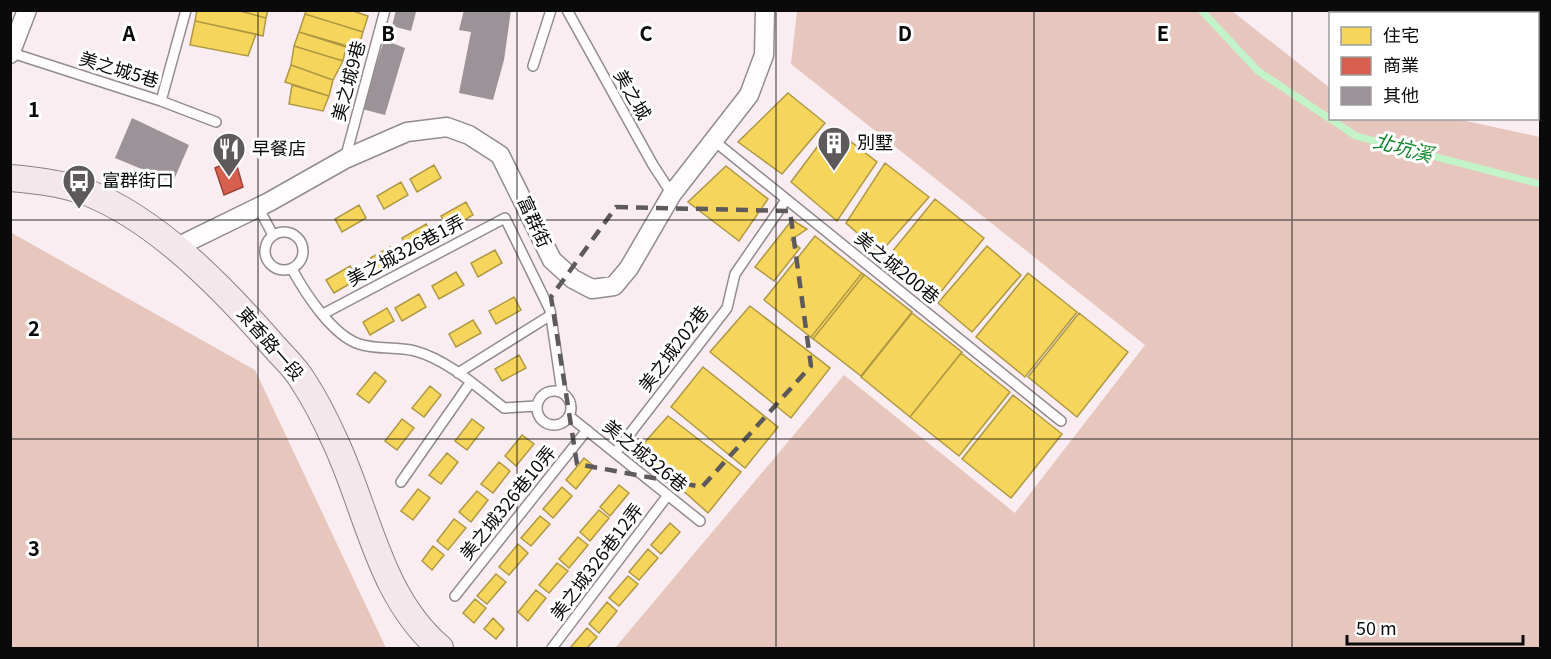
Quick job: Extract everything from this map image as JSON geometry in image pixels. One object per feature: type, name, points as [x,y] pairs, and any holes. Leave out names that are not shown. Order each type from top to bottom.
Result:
[{"type":"street","points":[[11,54],[27,10]]},
{"type":"street","name":"富群街","points":[[175,248],[258,207],[345,159],[407,132],[447,127],[469,135],[500,155],[552,260],[573,279],[592,289],[614,286],[629,268],[672,194],[749,94],[764,55],[765,10]]},
{"type":"street","name":"東香路一段","points":[[10,178],[40,180],[87,193],[138,220],[175,248],[246,314],[303,380],[336,442],[395,594],[420,631],[440,648]]},
{"type":"lane","name":"美之城5巷","points":[[11,54],[161,101],[186,10]]},
{"type":"lane","name":"美之城9巷","points":[[345,159],[385,10]]},
{"type":"lane","points":[[533,66],[551,10]]},
{"type":"lane","name":"美之城","points":[[567,10],[625,116],[672,194]]},
{"type":"lane","points":[[161,101],[216,122]]},
{"type":"lane","name":"美之城200巷","points":[[713,140],[1061,421]]},
{"type":"lane","name":"美之城202巷","points":[[615,453],[727,308],[735,274],[786,200]]},
{"type":"lane","points":[[258,207],[273,235]]},
{"type":"lane","name":"美之城326巷1弄","points":[[323,314],[505,218],[551,315]]},
{"type":"lane","points":[[279,232],[291,233],[301,242],[303,254],[292,269],[279,270],[269,264],[266,245],[273,235],[279,232]]},
{"type":"lane","points":[[292,269],[329,322],[358,344],[415,351],[458,373],[504,408],[536,406]]},
{"type":"lane","points":[[458,373],[551,315],[562,392],[571,403],[569,416],[559,425],[552,426],[540,419],[536,406],[543,394],[549,391],[562,392]]},
{"type":"lane","points":[[401,482],[470,383]]},
{"type":"lane","name":"美之城326巷","points":[[569,416],[700,521]]},
{"type":"lane","name":"美之城326巷10弄","points":[[455,596],[587,430]]},
{"type":"lane","name":"美之城326巷12弄","points":[[552,648],[668,495]]},
{"type":"highlighted area","points":[[616,207],[790,211],[811,366],[702,487],[577,464],[551,297]]},
{"type":"shaded area","points":[[797,11],[1232,11],[1329,87],[1329,120],[1462,120],[1540,137],[1540,648],[615,648],[844,375],[1015,513],[1145,345],[791,64]]},
{"type":"shaded area","points":[[10,232],[255,370],[386,648],[11,648]]},
{"type":"building: 住宅","points":[[197,10],[236,10],[266,18],[263,36],[195,21]]},
{"type":"building: 住宅","points":[[236,10],[268,10],[266,18]]},
{"type":"building: 住宅","points":[[306,10],[350,10],[368,16],[363,32],[305,14]]},
{"type":"building: 住宅","points":[[305,14],[363,32],[358,49],[299,32]]},
{"type":"building: 住宅","points":[[195,21],[256,34],[248,56],[190,45]]},
{"type":"building: 住宅","points":[[299,32],[346,47],[343,61],[294,46]]},
{"type":"building: 住宅","points":[[294,46],[343,61],[333,80],[291,65]]},
{"type":"building: 住宅","points":[[291,65],[333,80],[329,96],[285,82]]},
{"type":"building: 住宅","points":[[292,85],[329,96],[323,111],[289,104]]},
{"type":"building: 住宅","name":"別墅","points":[[788,93],[825,123],[782,174],[738,142]]},
{"type":"building: 住宅","name":"別墅","points":[[832,127],[877,162],[837,221],[791,182]]},
{"type":"building: 住宅","points":[[885,163],[929,197],[880,253],[846,223]]},
{"type":"building: 住宅","points":[[434,165],[441,178],[417,192],[410,179]]},
{"type":"building: 住宅","points":[[726,166],[768,199],[739,241],[688,202]]},
{"type":"building: 住宅","points":[[401,182],[408,195],[384,209],[377,196]]},
{"type":"building: 住宅","points":[[935,199],[984,238],[932,303],[883,263]]},
{"type":"building: 住宅","points":[[466,202],[473,215],[449,229],[441,216]]},
{"type":"building: 住宅","points":[[359,205],[366,218],[342,232],[335,219]]},
{"type":"building: 住宅","points":[[792,220],[807,229],[791,240],[800,248],[774,281],[755,267]]},
{"type":"building: 住宅","points":[[426,224],[434,237],[409,250],[402,238]]},
{"type":"building: 住宅","points":[[815,236],[864,275],[813,339],[764,300]]},
{"type":"building: 住宅","points":[[987,246],[1021,275],[972,332],[938,303]]},
{"type":"building: 住宅","points":[[390,247],[397,260],[372,274],[365,261]]},
{"type":"building: 住宅","points":[[495,250],[502,263],[478,277],[471,263]]},
{"type":"building: 住宅","points":[[350,266],[358,279],[334,293],[326,280]]},
{"type":"building: 住宅","points":[[456,272],[464,285],[439,299],[432,286]]},
{"type":"building: 住宅","points":[[862,273],[912,312],[861,376],[811,337]]},
{"type":"building: 住宅","points":[[1028,273],[1077,312],[1025,377],[976,337]]},
{"type":"building: 住宅","points":[[419,294],[426,307],[402,321],[395,308]]},
{"type":"building: 住宅","points":[[514,297],[521,310],[496,324],[489,311]]},
{"type":"building: 住宅","points":[[750,306],[830,368],[791,418],[710,352]]},
{"type":"building: 住宅","points":[[387,308],[394,321],[370,335],[363,322]]},
{"type":"building: 住宅","points":[[912,313],[962,352],[910,417],[861,377]]},
{"type":"building: 住宅","points":[[1079,313],[1128,352],[1077,417],[1028,377]]},
{"type":"building: 住宅","points":[[473,320],[481,333],[456,347],[449,334]]},
{"type":"building: 住宅","points":[[961,353],[1010,392],[959,456],[910,417]]},
{"type":"building: 住宅","points":[[519,355],[526,368],[502,381],[495,369]]},
{"type":"building: 住宅","points":[[703,367],[778,427],[745,468],[671,407]]},
{"type":"building: 住宅","points":[[375,372],[386,381],[369,403],[357,394]]},
{"type":"building: 住宅","points":[[430,386],[441,395],[424,417],[412,408]]},
{"type":"building: 住宅","points":[[1013,395],[1062,434],[1011,498],[962,459]]},
{"type":"building: 住宅","points":[[668,416],[741,472],[708,513],[638,450]]},
{"type":"building: 住宅","points":[[402,419],[414,428],[397,450],[385,441]]},
{"type":"building: 住宅","points":[[472,419],[484,428],[467,450],[455,441]]},
{"type":"building: 住宅","points":[[522,435],[534,444],[516,466],[505,456]]},
{"type":"building: 住宅","points":[[447,453],[458,462],[441,484],[429,475]]},
{"type":"building: 住宅","points":[[584,458],[594,466],[576,489],[566,480]]},
{"type":"building: 住宅","points":[[499,462],[510,471],[493,493],[481,484]]},
{"type":"building: 住宅","points":[[619,485],[629,493],[610,516],[600,507]]},
{"type":"building: 住宅","points":[[562,487],[572,496],[553,518],[543,509]]},
{"type":"building: 住宅","points":[[418,489],[430,498],[413,520],[401,511]]},
{"type":"building: 住宅","points":[[477,491],[488,500],[471,522],[459,512]]},
{"type":"building: 住宅","points":[[599,510],[609,518],[590,541],[580,532]]},
{"type":"building: 住宅","points":[[540,516],[550,524],[531,546],[521,538]]},
{"type":"building: 住宅","points":[[454,519],[466,528],[448,550],[437,541]]},
{"type":"building: 住宅","points":[[670,523],[680,532],[661,554],[651,545]]},
{"type":"building: 住宅","points":[[578,537],[588,545],[569,568],[559,559]]},
{"type":"building: 住宅","points":[[518,544],[528,553],[509,575],[499,567]]},
{"type":"building: 住宅","points":[[433,546],[444,555],[432,570],[422,561]]},
{"type":"building: 住宅","points":[[648,549],[658,558],[639,580],[629,572]]},
{"type":"building: 住宅","points":[[557,563],[568,571],[549,593],[539,585]]},
{"type":"building: 住宅","points":[[496,574],[506,582],[487,604],[477,596]]},
{"type":"building: 住宅","points":[[628,576],[638,584],[619,606],[609,598]]},
{"type":"building: 住宅","points":[[536,590],[546,598],[528,621],[518,612]]},
{"type":"building: 住宅","points":[[475,599],[486,608],[474,623],[463,613]]},
{"type":"building: 住宅","points":[[607,602],[617,611],[599,633],[589,624]]},
{"type":"building: 住宅","points":[[493,618],[504,629],[496,639],[484,629]]},
{"type":"building: 住宅","points":[[587,628],[597,637],[587,648],[570,648]]},
{"type":"building: 商業","name":"早餐店","points":[[235,159],[243,187],[224,195],[215,168]]},
{"type":"building: 其他","points":[[396,10],[416,12],[411,31],[392,26]]},
{"type":"building: 其他","points":[[464,10],[511,10],[504,60],[493,100],[459,93],[471,32],[459,30]]},
{"type":"building: 其他","points":[[384,40],[405,48],[385,115],[362,109]]},
{"type":"building: 其他","points":[[132,118],[189,145],[173,182],[115,158]]},
{"type":"waterway","name":"北坑溪","points":[[1201,10],[1258,71],[1329,118]]},
{"type":"waterway","name":"北坑溪","points":[[1332,120],[1356,136],[1540,184]]},
{"type":"place","name":"別墅","points":[[834,172]]},
{"type":"place","name":"早餐店","points":[[229,178]]},
{"type":"place","name":"富群街口","points":[[79,210]]}]
